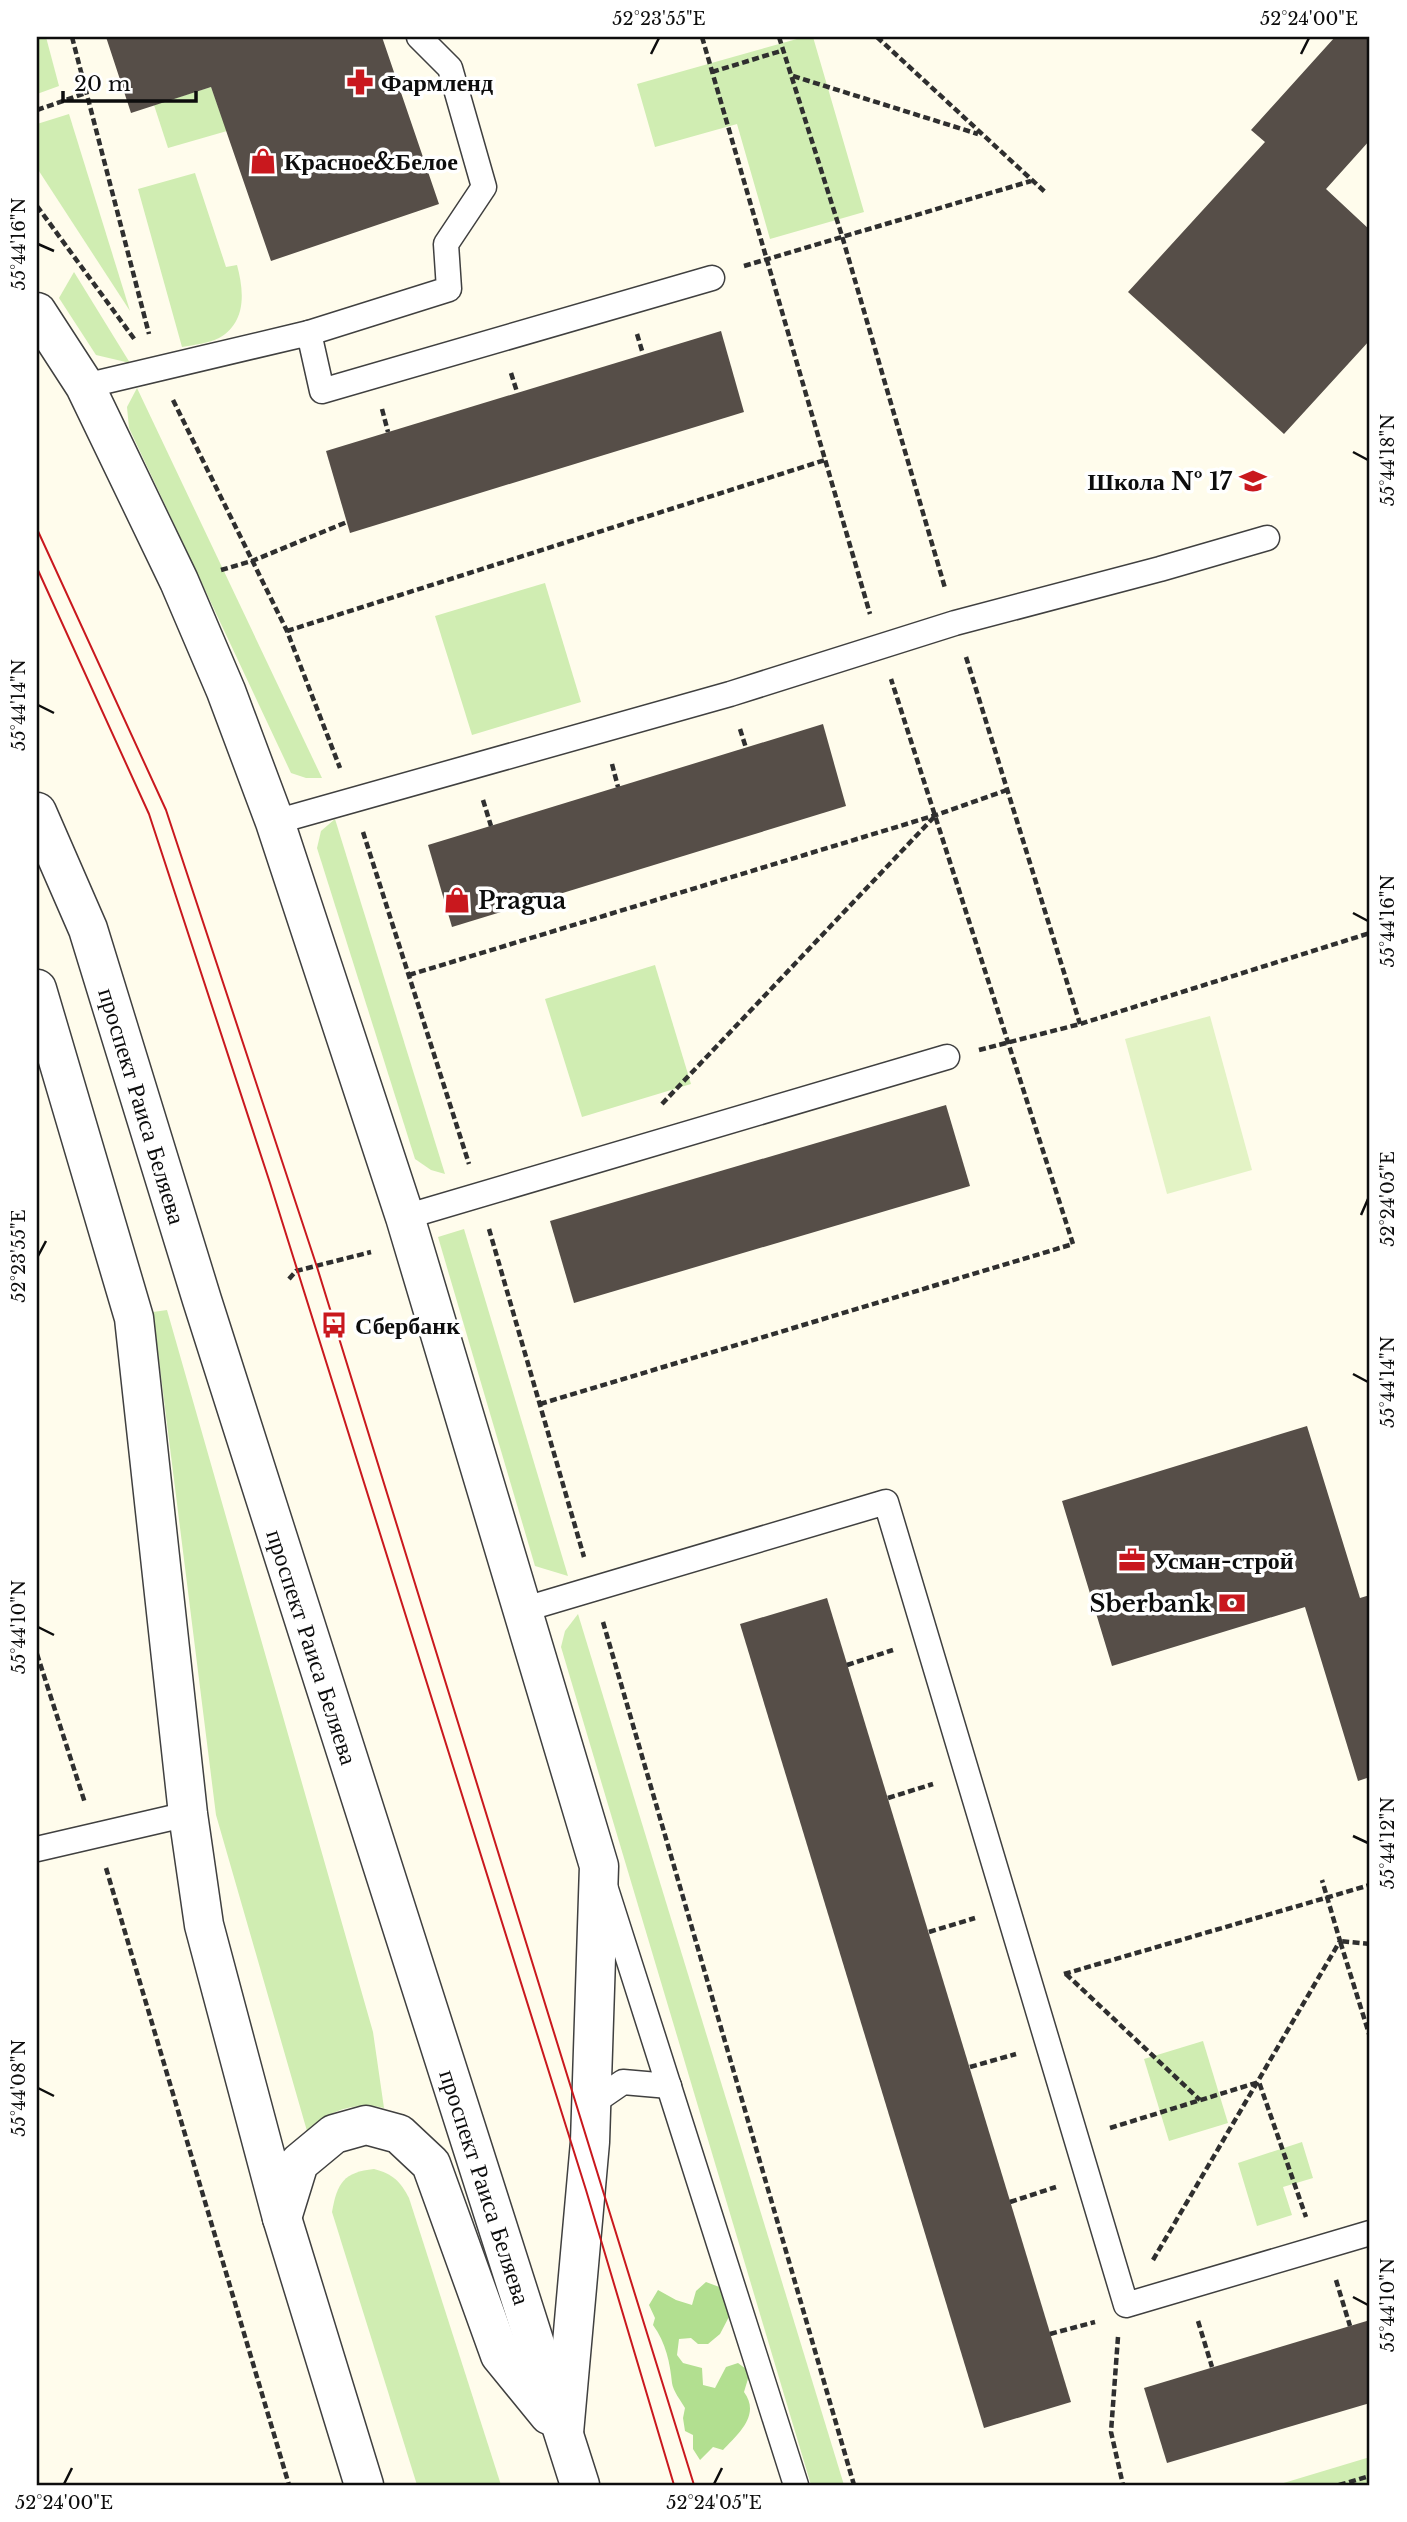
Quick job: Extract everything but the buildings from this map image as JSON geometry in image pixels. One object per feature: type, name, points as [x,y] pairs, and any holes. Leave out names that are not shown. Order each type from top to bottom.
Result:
[{"type":"street","points":[[37,312],[85,386],[179,581],[226,691],[275,822],[405,1217],[599,1866],[591,2104],[564,2433]]},
{"type":"street","name":"проспект Раиса Беляева","points":[[37,812],[88,929],[198,1287],[580,2485]]},
{"type":"street","points":[[37,989],[134,1318],[188,1814],[204,1925],[282,2218],[364,2485]]},
{"type":"street","points":[[282,2218],[299,2163],[334,2134],[366,2125],[399,2134],[431,2164],[500,2355],[564,2433]]},
{"type":"lane","points":[[85,386],[158,371],[309,333],[449,289],[446,244],[484,187],[450,68],[419,37]]},
{"type":"lane","points":[[309,333],[322,391],[712,278]]},
{"type":"lane","points":[[275,822],[354,802],[730,694],[955,623],[1267,538]]},
{"type":"lane","points":[[405,1217],[947,1056]]},
{"type":"lane","points":[[522,1610],[886,1502],[1076,2139],[1123,2310],[1187,2287],[1370,2233]]},
{"type":"lane","points":[[37,1849],[188,1814]]},
{"type":"lane","points":[[599,1866],[796,2485]]},
{"type":"lane","points":[[591,2104],[623,2082],[669,2086]]},
{"type":"path","points":[[72,37],[158,371]]},
{"type":"path","points":[[779,37],[842,236],[955,623],[1080,1024]]},
{"type":"path","points":[[877,37],[1045,192]]},
{"type":"path","points":[[712,72],[784,50]]},
{"type":"path","points":[[792,76],[982,135]]},
{"type":"path","points":[[37,110],[86,93]]},
{"type":"path","points":[[712,278],[842,236],[1031,181]]},
{"type":"path","points":[[37,206],[158,371],[287,631],[354,802],[479,1195],[854,2485]]},
{"type":"path","points":[[287,631],[825,460]]},
{"type":"path","points":[[179,581],[252,562],[347,522]]},
{"type":"path","points":[[409,975],[936,815],[1007,790]]},
{"type":"path","points":[[660,1105],[936,815]]},
{"type":"path","points":[[947,1056],[1080,1024],[1370,933]]},
{"type":"path","points":[[540,1404],[1073,1244]]},
{"type":"path","points":[[847,1665],[927,1640]]},
{"type":"path","points":[[37,1654],[96,1836],[289,2485]]},
{"type":"path","points":[[888,1798],[967,1773]]},
{"type":"path","points":[[1322,1880],[1368,2020],[1370,2037]]},
{"type":"path","points":[[1030,1984],[1370,1885]]},
{"type":"path","points":[[929,1932],[1007,1908]]},
{"type":"path","points":[[1340,1941],[1370,1944]]},
{"type":"path","points":[[1123,2485],[1111,2432],[1123,2310],[1340,1941]]},
{"type":"path","points":[[1066,1974],[1201,2101]]},
{"type":"path","points":[[970,2067],[1048,2044]]},
{"type":"path","points":[[1076,2139],[1259,2082]]},
{"type":"path","points":[[1259,2082],[1350,2326]]},
{"type":"path","points":[[1010,2202],[1087,2177]]},
{"type":"path","points":[[1187,2287],[1212,2367]]},
{"type":"path","points":[[1050,2334],[1123,2310]]},
{"type":"path","points":[[1339,2485],[1370,2476]]},
{"type":"green space","points":[[37,37],[46,37],[59,86],[37,94]]},
{"type":"green space","points":[[804,37],[813,37],[864,212],[770,239],[737,124],[655,147],[637,84]]},
{"type":"green space","points":[[211,87],[227,131],[168,148],[154,105]]},
{"type":"green space","points":[[69,114],[130,311],[37,168],[37,124]]},
{"type":"green space","points":[[195,173],[226,267],[237,265],[242,295],[239,315],[228,331],[206,343],[182,347],[138,189]]},
{"type":"green space","points":[[74,272],[130,363],[96,355],[59,298]]},
{"type":"green space","points":[[137,388],[322,778],[306,778],[291,773],[129,428],[127,407]]},
{"type":"green space","points":[[545,583],[581,702],[472,735],[435,616]]},
{"type":"green space","points":[[335,819],[445,1174],[431,1170],[415,1159],[317,848],[321,831]]},
{"type":"green space","points":[[655,965],[691,1084],[582,1117],[545,999]]},
{"type":"green space","points":[[1210,1016],[1252,1170],[1167,1194],[1125,1039]]},
{"type":"green space","points":[[464,1229],[568,1576],[535,1566],[438,1237]]},
{"type":"green space","points":[[167,1310],[373,2032],[384,2108],[363,2106],[342,2109],[307,2131],[216,1815],[153,1312]]},
{"type":"green space","points":[[578,1614],[844,2485],[811,2485],[561,1647],[565,1631]]},
{"type":"green space","points":[[1203,2041],[1228,2123],[1169,2141],[1144,2059]]},
{"type":"green space","points":[[1302,2142],[1313,2178],[1283,2187],[1292,2215],[1257,2226],[1238,2163]]},
{"type":"green space","points":[[374,2169],[395,2179],[409,2198],[501,2485],[417,2485],[332,2212],[336,2193],[344,2181],[355,2173]]},
{"type":"green space","points":[[706,2282],[722,2288],[731,2313],[720,2334],[708,2344],[698,2344],[691,2338],[679,2339],[677,2355],[683,2363],[702,2368],[703,2385],[715,2388],[726,2367],[738,2363],[750,2372],[744,2392],[750,2409],[746,2424],[723,2450],[713,2447],[700,2460],[693,2449],[693,2435],[685,2431],[685,2408],[675,2393],[667,2353],[653,2325],[655,2318],[649,2305],[658,2290],[692,2305],[696,2291]]},
{"type":"green space","points":[[1370,2457],[1370,2485],[1277,2485]]},
{"type":"tram line","points":[[37,529],[166,810],[317,1267],[694,2485]]},
{"type":"tram line","points":[[37,568],[149,814],[270,1183],[586,2190],[674,2485]]},
{"type":"place","name":"Фармленд","points":[[360,82]]},
{"type":"place","name":"Красное&Белое","points":[[263,161]]},
{"type":"place","name":"Школа № 17","points":[[1253,481]]},
{"type":"place","name":"Pragua","points":[[457,900]]},
{"type":"place","name":"Сбербанк","points":[[334,1325]]},
{"type":"place","name":"Усман-строй","points":[[1132,1560]]},
{"type":"place","name":"Sberbank","points":[[1232,1603]]}]
